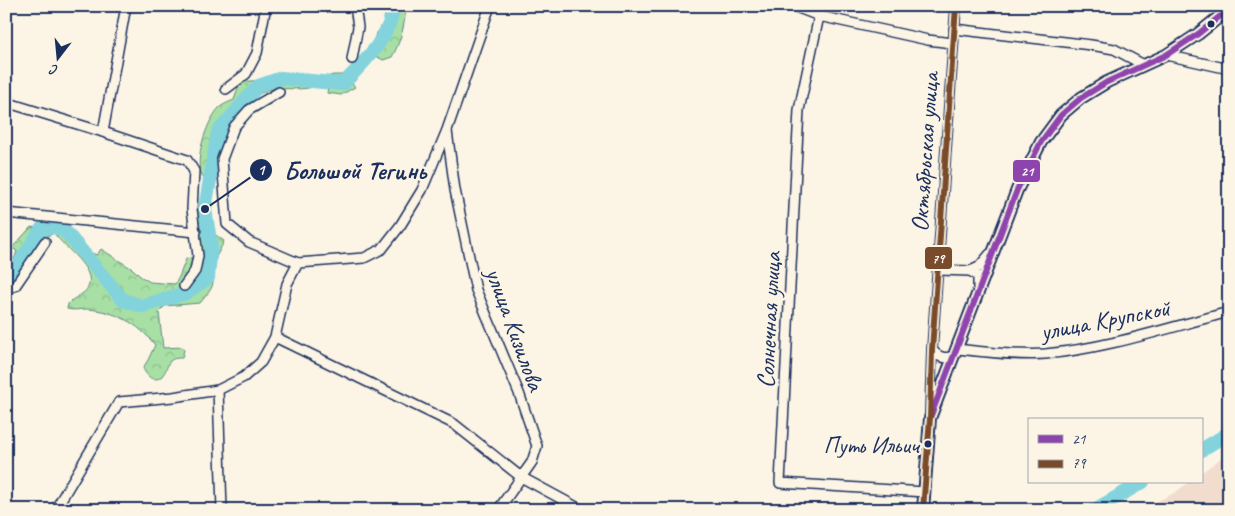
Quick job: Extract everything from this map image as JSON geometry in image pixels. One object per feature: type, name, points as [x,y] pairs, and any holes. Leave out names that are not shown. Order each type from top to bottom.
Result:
[{"type":"main road","points":[[930,418],[994,248],[1028,167],[1041,142],[1061,115],[1081,98],[1101,86],[1166,55],[1198,34],[1229,9]]},
{"type":"main road","name":"Октябрьская улица","points":[[923,510],[930,418]]},
{"type":"street","points":[[103,132],[126,6]]},
{"type":"street","points":[[226,89],[246,74],[257,53],[266,6]]},
{"type":"street","points":[[352,59],[358,28],[355,6]]},
{"type":"street","points":[[279,92],[249,110],[234,127],[222,158],[227,224],[249,242],[298,262],[364,258],[382,249],[400,226],[422,190],[447,130],[490,6]]},
{"type":"street","points":[[793,6],[818,16],[928,40],[952,43]]},
{"type":"street","name":"Октябрьская улица","points":[[930,418],[932,350],[956,6]]},
{"type":"street","name":"Солнечная улица","points":[[818,16],[799,110],[780,482],[925,492]]},
{"type":"street","points":[[954,30],[1091,45],[1114,50],[1144,65]]},
{"type":"street","points":[[1166,55],[1229,69]]},
{"type":"street","points":[[6,100],[12,104],[186,160],[194,172],[192,210],[198,256],[195,271],[184,286]]},
{"type":"street","name":"улица Кизилова","points":[[447,130],[455,190],[476,290],[519,393],[537,446],[532,462],[498,510]]},
{"type":"street","points":[[6,213],[196,232]]},
{"type":"street","points":[[6,288],[15,286],[45,242]]},
{"type":"street","points":[[938,270],[970,271],[986,261],[994,248]]},
{"type":"street","points":[[55,510],[119,402],[173,397],[218,390],[244,377],[261,362],[275,337],[287,284],[298,262]]},
{"type":"street","points":[[970,271],[978,276],[977,296]]},
{"type":"street","name":"улица Крупской","points":[[932,350],[942,358],[956,352],[1053,353],[1094,347],[1229,312]]},
{"type":"street","points":[[275,337],[454,424],[521,477],[582,510]]},
{"type":"street","points":[[218,390],[222,510]]},
{"type":"shaded area","points":[[1229,452],[1229,510],[1140,510],[1176,492],[1186,484],[1202,484],[1202,472]]},
{"type":"green space","points":[[385,6],[406,6],[404,26],[398,45],[392,57],[383,60],[376,56],[370,48],[376,34],[384,24]]},
{"type":"green space","points":[[333,75],[345,75],[355,87],[341,95],[327,93],[328,88],[318,85],[301,89],[272,89],[256,96],[235,117],[222,136],[216,158],[216,181],[212,185],[203,177],[199,163],[201,146],[207,128],[220,107],[234,100],[240,82],[281,78],[315,81]]},
{"type":"green space","points":[[195,204],[202,204],[210,213],[213,233],[224,241],[214,263],[212,286],[200,303],[165,306],[159,312],[163,348],[182,347],[184,350],[182,358],[170,361],[162,376],[153,379],[144,371],[143,368],[155,345],[133,324],[107,312],[67,309],[68,304],[88,287],[88,273],[78,258],[54,233],[62,226],[67,227],[79,244],[88,251],[97,255],[101,249],[150,282],[175,284],[186,259],[198,256]]},
{"type":"green space","points":[[31,227],[51,230],[54,233],[37,243],[18,277],[6,286],[6,264],[15,257],[17,251],[12,248]]},
{"type":"waterway","points":[[6,279],[11,276],[42,228],[55,227],[65,231],[123,300],[142,306],[186,293],[208,278],[211,246],[205,209],[218,132],[258,86],[281,78],[343,84],[375,49],[387,29],[394,6]]},
{"type":"waterway","points":[[1202,449],[1229,432]]},
{"type":"waterway","points":[[1094,510],[1140,484]]},
{"type":"transit line","name":"79","points":[[923,510],[956,6]]},
{"type":"transit line","name":"21","points":[[930,418],[1017,190],[1041,142],[1061,115],[1081,98],[1107,82],[1166,55],[1198,34],[1229,9]]},
{"type":"place","name":"Большой Тегинь","points":[[205,209]]},
{"type":"place","name":"Путь Ильич","points":[[928,444]]}]
